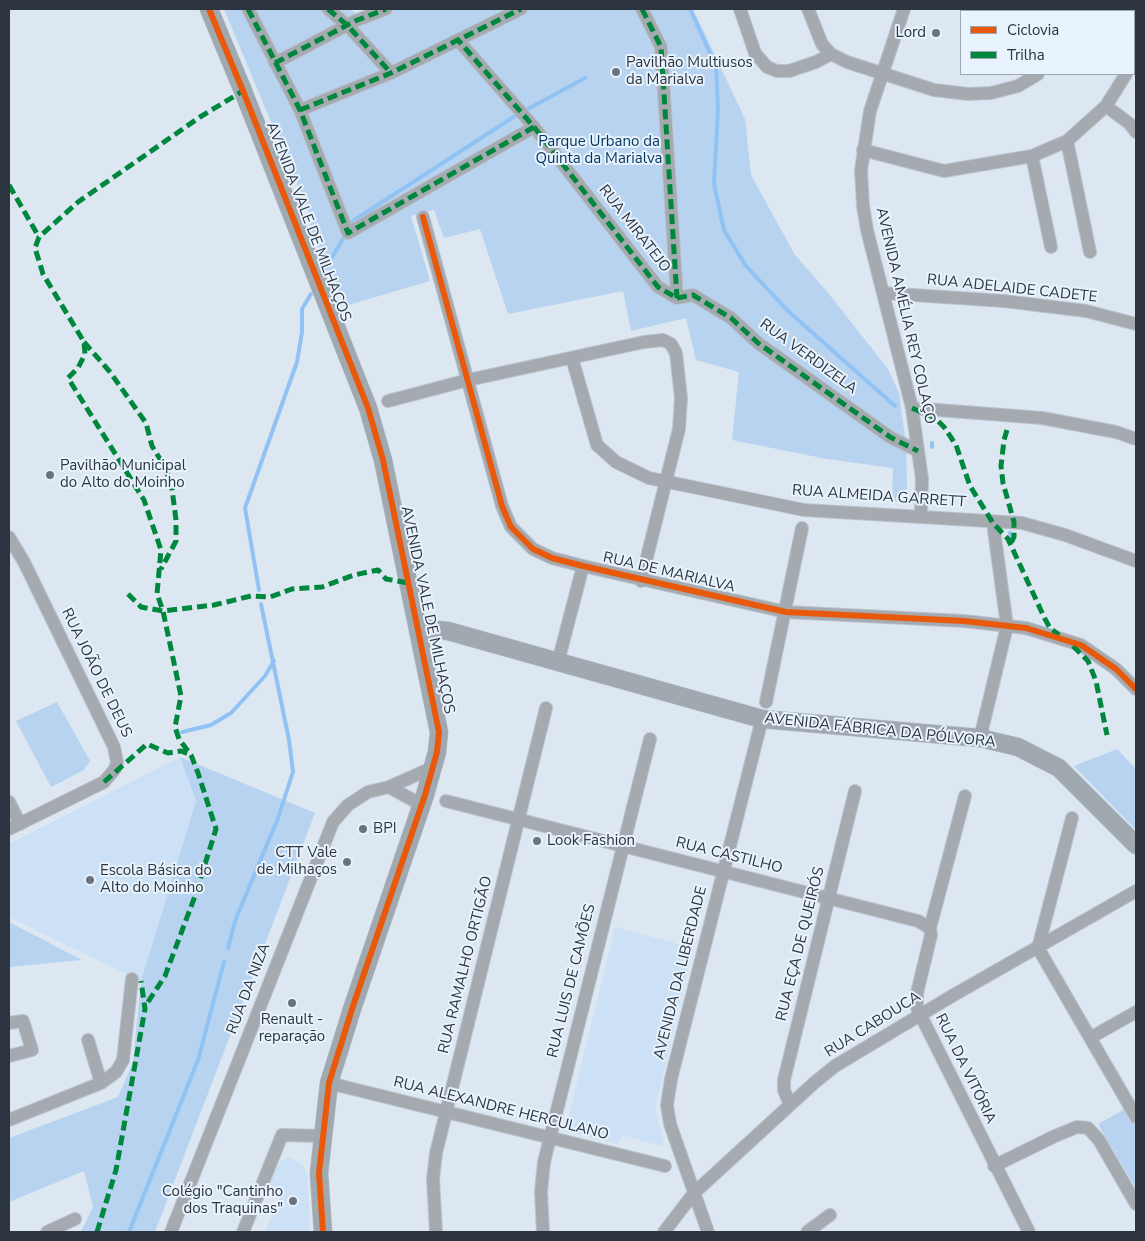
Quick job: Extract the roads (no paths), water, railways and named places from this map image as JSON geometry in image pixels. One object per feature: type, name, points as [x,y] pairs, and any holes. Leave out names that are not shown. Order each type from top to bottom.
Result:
[{"type":"street","name":"AVENIDA VALE DE MILHAÇOS","points":[[209,9],[243,90],[368,408],[383,460],[439,732],[422,805],[352,1006],[329,1083],[319,1173],[323,1232]]},
{"type":"street","points":[[328,9],[352,23],[391,74]]},
{"type":"street","points":[[275,63],[352,23],[386,9]]},
{"type":"street","points":[[300,110],[391,74],[521,9]]},
{"type":"street","points":[[642,9],[661,47],[677,298]]},
{"type":"street","points":[[740,9],[755,53],[767,67],[777,71],[789,71],[816,62],[831,54]]},
{"type":"street","points":[[808,9],[819,39],[831,54],[934,90],[968,94],[1004,90],[1018,86],[1036,75]]},
{"type":"street","name":"AVENIDA AMÉLIA REY COLAÇO","points":[[904,9],[870,111],[861,170],[863,206],[912,408],[922,479],[921,516]]},
{"type":"street","points":[[252,11],[275,63],[300,110],[346,229],[530,122]]},
{"type":"street","name":"RUA MIRATEJO","points":[[458,40],[530,122],[658,287],[677,298]]},
{"type":"street","points":[[863,150],[944,171],[1032,156],[1067,140],[1106,106],[1125,75]]},
{"type":"street","points":[[1106,106],[1130,124],[1136,132]]},
{"type":"street","points":[[1067,140],[1090,252]]},
{"type":"street","points":[[1032,156],[1051,247]]},
{"type":"street","name":"RUA DE MARIALVA","points":[[423,217],[502,506],[511,527],[524,542],[541,554],[641,581],[786,612],[964,621],[1026,628],[1081,645],[1116,669],[1136,689]]},
{"type":"street","name":"RUA ADELAIDE CADETE","points":[[883,293],[1004,301],[1086,311],[1136,324]]},
{"type":"street","name":"RUA VERDIZELA","points":[[677,298],[692,296],[731,318],[758,342],[890,437],[918,451]]},
{"type":"street","points":[[388,401],[468,380],[656,340],[667,341],[674,347],[680,389],[681,413],[666,483],[641,581]]},
{"type":"street","name":"RUA ALMEIDA GARRETT","points":[[572,358],[598,445],[616,462],[649,478],[804,510],[921,516],[993,523],[1022,523],[1065,535],[1136,561]]},
{"type":"street","points":[[912,408],[1042,418],[1116,432],[1136,439]]},
{"type":"street","points":[[980,738],[1006,626],[993,523]]},
{"type":"street","points":[[766,702],[802,528]]},
{"type":"street","name":"RUA JOÃO DE DEUS","points":[[9,537],[24,562],[114,747],[117,762],[115,769],[104,782],[14,826]]},
{"type":"street","points":[[558,662],[583,566]]},
{"type":"street","name":"AVENIDA FÁBRICA DA PÓLVORA","points":[[419,628],[448,632],[762,719],[980,738],[1018,747],[1059,768],[1136,844]]},
{"type":"street","name":"RUA RAMALHO ORTIGÃO","points":[[436,1232],[433,1179],[436,1153],[546,708]]},
{"type":"street","name":"AVENIDA DA LIBERDADE","points":[[708,1232],[670,1124],[667,1105],[671,1079],[762,719]]},
{"type":"street","name":"RUA LUIS DE CAMÕES","points":[[543,1232],[541,1192],[544,1162],[650,740]]},
{"type":"street","name":"RUA DA NIZA","points":[[171,1232],[333,822],[348,805],[368,792],[389,787],[432,768]]},
{"type":"street","points":[[389,787],[422,805]]},
{"type":"street","name":"RUA EÇA DE QUEIRÓS","points":[[790,1105],[784,1090],[784,1080],[855,791]]},
{"type":"street","name":"RUA DA VITÓRIA","points":[[965,796],[930,928],[931,935],[916,1001],[920,1015],[1028,1232]]},
{"type":"street","name":"RUA CASTILHO","points":[[446,801],[918,920],[930,928]]},
{"type":"street","points":[[9,802],[14,826]]},
{"type":"street","points":[[1072,818],[1038,948],[1136,1116]]},
{"type":"street","name":"RUA CABOUCA","points":[[664,1232],[694,1193],[814,1083],[855,1052],[1136,891]]},
{"type":"street","points":[[9,1120],[101,1083],[114,1075],[123,1060],[132,979]]},
{"type":"street","points":[[1090,1038],[1136,1012]]},
{"type":"street","points":[[9,1023],[23,1022],[32,1050],[9,1056]]},
{"type":"street","points":[[88,1040],[101,1083]]},
{"type":"street","name":"RUA ALEXANDRE HERCULANO","points":[[329,1083],[665,1166]]},
{"type":"street","points":[[994,1166],[1077,1127],[1088,1128],[1099,1140],[1136,1204]]},
{"type":"street","points":[[243,1232],[282,1135],[322,1136]]},
{"type":"street","points":[[808,1232],[830,1215]]},
{"type":"street","points":[[47,1232],[75,1219]]},
{"type":"waterway","points":[[690,9],[716,66],[718,108],[714,184],[724,230],[746,266],[788,311],[895,406]]},
{"type":"waterway","points":[[526,110],[585,78]]},
{"type":"waterway","points":[[349,227],[353,221],[515,116]]},
{"type":"waterway","points":[[325,269],[346,234]]},
{"type":"waterway","points":[[259,590],[245,508],[297,362],[302,332],[302,309],[311,294]]},
{"type":"waterway","points":[[228,948],[235,921],[278,818],[293,772],[289,740],[261,604]]},
{"type":"waterway","points":[[182,732],[211,725],[231,713],[265,676],[274,661]]},
{"type":"waterway","points":[[129,1232],[198,1060],[224,962]]},
{"type":"place","name":"Lord","points":[[936,33]]},
{"type":"place","name":"Pavilhão Multiusos da Marialva","points":[[616,72]]},
{"type":"place","name":"Pavilhão Municipal do Alto do Moinho","points":[[50,475]]},
{"type":"place","name":"BPI","points":[[363,829]]},
{"type":"place","name":"Look Fashion","points":[[537,841]]},
{"type":"place","name":"CTT Vale de Milhaços","points":[[347,862]]},
{"type":"place","name":"Escola Básica do Alto do Moinho","points":[[90,880]]},
{"type":"place","name":"Renault - reparação","points":[[292,1003]]},
{"type":"place","name":"Colégio \"Cantinho dos Traquinas\"","points":[[293,1201]]},
{"type":"park label","name":"Parque Urbano da Quinta da Marialva","points":[[599,150]]}]
